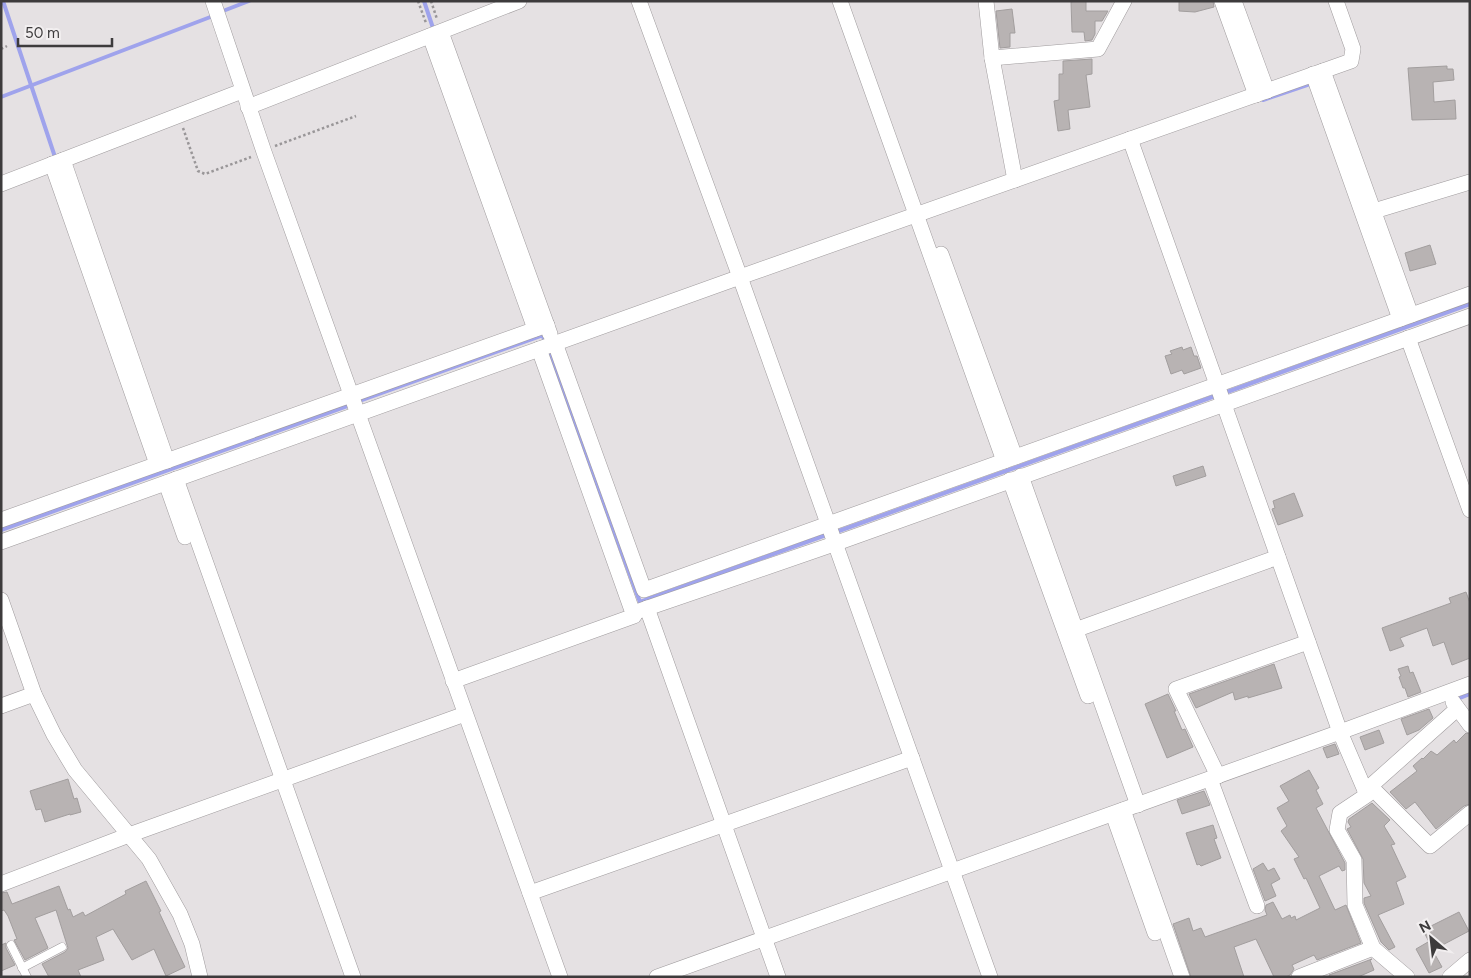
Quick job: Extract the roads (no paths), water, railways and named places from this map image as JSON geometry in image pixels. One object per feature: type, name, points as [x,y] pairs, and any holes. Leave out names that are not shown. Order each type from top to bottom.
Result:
[{"type":"street","points":[[213,1],[248,108],[560,977]]},
{"type":"street","points":[[248,108],[519,1]]},
{"type":"street","points":[[639,1],[740,277],[990,977]]},
{"type":"street","points":[[840,1],[921,213],[1010,459]]},
{"type":"street","points":[[986,1],[992,58],[1015,180]]},
{"type":"street","points":[[992,58],[1098,49],[1124,1]]},
{"type":"street","points":[[1222,1],[1261,93]]},
{"type":"street","points":[[1234,1],[1261,93]]},
{"type":"street","points":[[1,520],[162,462],[539,349],[1351,61],[1353,50],[1336,1]]},
{"type":"street","points":[[434,35],[541,327],[555,343],[644,590],[1470,294]]},
{"type":"street","points":[[1318,72],[1374,211],[1406,317]]},
{"type":"street","points":[[1318,72],[1406,317]]},
{"type":"street","points":[[1,184],[242,91]]},
{"type":"street","points":[[1130,139],[1340,732],[1368,789],[1430,846],[1470,813]]},
{"type":"street","points":[[58,162],[162,462]]},
{"type":"street","points":[[1374,211],[1470,182]]},
{"type":"street","points":[[453,681],[634,616],[639,611],[834,544],[1470,316]]},
{"type":"street","points":[[1,542],[171,481],[541,327]]},
{"type":"street","points":[[1413,336],[1470,481]]},
{"type":"street","points":[[1413,336],[1470,510]]},
{"type":"street","points":[[539,349],[720,826],[761,940],[778,977]]},
{"type":"street","points":[[1016,478],[1076,630],[1171,977]]},
{"type":"street","points":[[1016,478],[1182,977]]},
{"type":"street","points":[[171,481],[278,782],[342,977]]},
{"type":"street","points":[[1076,630],[1278,557]]},
{"type":"street","points":[[1,600],[34,694],[54,735],[75,770],[149,859],[180,914],[192,944],[200,977]]},
{"type":"street","points":[[1256,906],[1214,777],[1176,689],[1308,642]]},
{"type":"street","points":[[657,977],[1470,684]]},
{"type":"street","points":[[1447,692],[1457,710],[1470,725]]},
{"type":"street","points":[[1,706],[34,694]]},
{"type":"street","points":[[1407,977],[1373,948],[1355,905],[1354,860],[1337,830],[1340,813],[1367,795],[1368,789],[1457,710]]},
{"type":"street","points":[[1,884],[129,835],[465,714]]},
{"type":"street","points":[[530,893],[912,758]]},
{"type":"street","points":[[278,782],[353,977]]},
{"type":"street","points":[[761,940],[769,977]]},
{"type":"street","points":[[1299,977],[1373,948]]},
{"type":"street","points":[[1450,977],[1470,960]]},
{"type":"lane","points":[[11,945],[27,977]]},
{"type":"lane","points":[[22,968],[62,947]]},
{"type":"waterway","points":[[3,1],[55,157]]},
{"type":"waterway","points":[[223,11],[249,1]]},
{"type":"waterway","points":[[424,1],[433,28]]},
{"type":"waterway","points":[[1,97],[213,16]]},
{"type":"waterway","points":[[1263,100],[1310,84]]},
{"type":"waterway","points":[[1227,392],[1470,304]]},
{"type":"waterway","points":[[356,402],[543,335],[544,340]]},
{"type":"waterway","points":[[548,351],[640,602],[826,535]]},
{"type":"waterway","points":[[836,532],[1215,396]]},
{"type":"waterway","points":[[1,530],[350,405]]},
{"type":"waterway","points":[[1460,698],[1470,694]]}]
